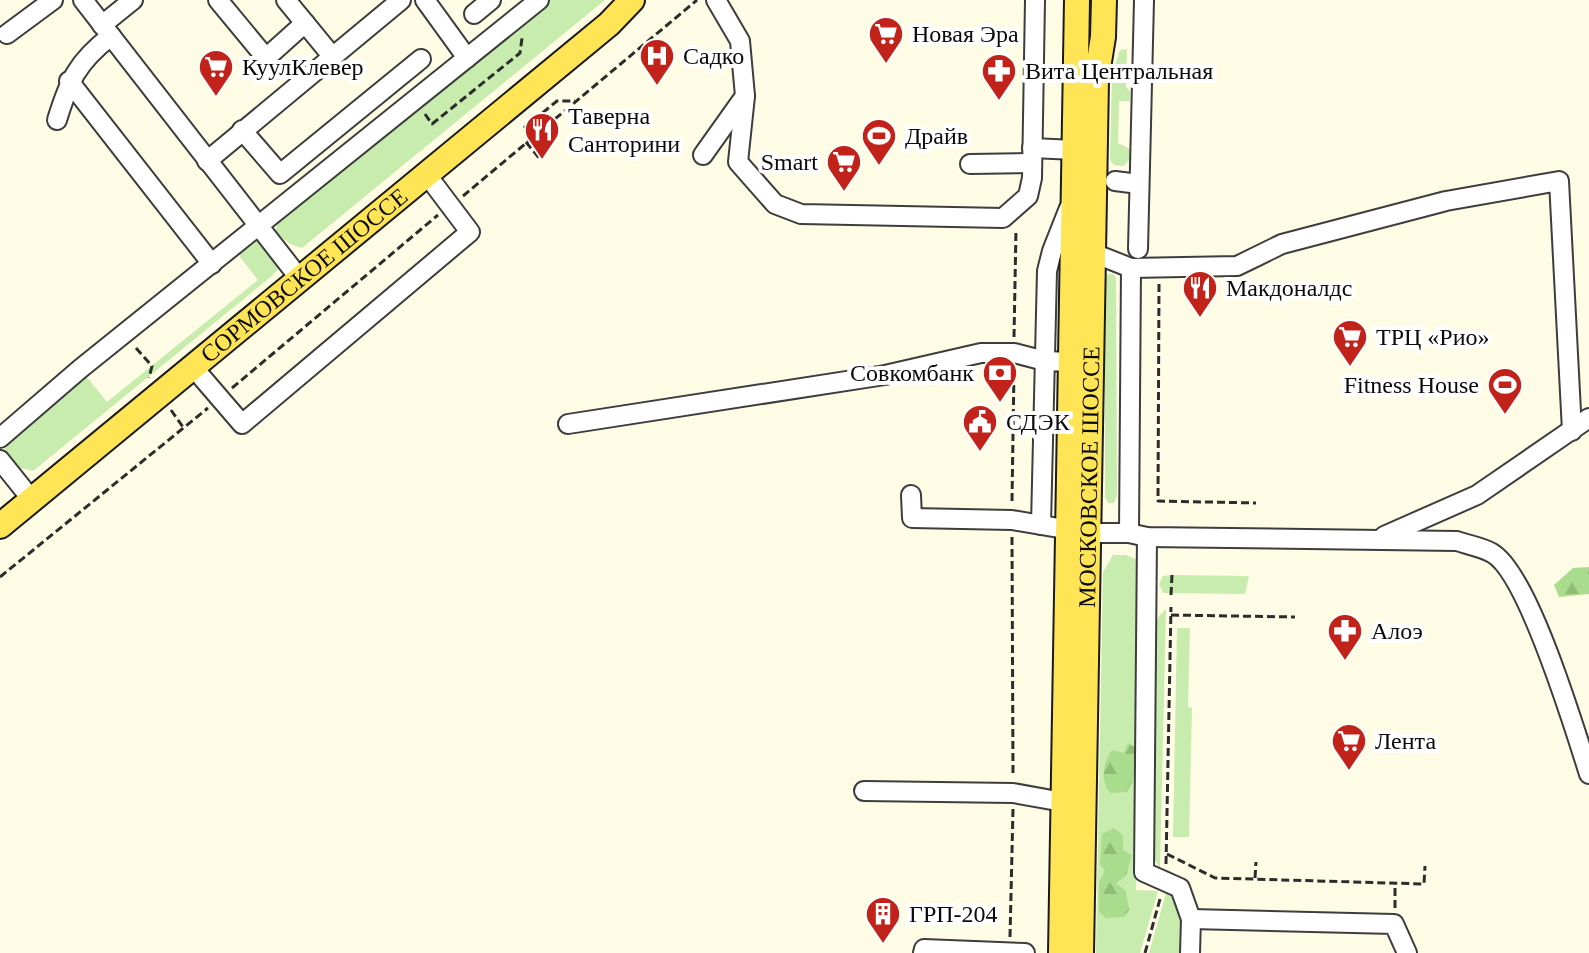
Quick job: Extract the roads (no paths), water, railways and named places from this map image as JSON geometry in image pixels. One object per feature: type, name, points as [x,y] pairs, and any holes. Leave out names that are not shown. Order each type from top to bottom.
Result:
[{"type":"main road","name":"СОРМОВСКОЕ ШОССЕ","points":[[0,526],[609,24],[632,0]]},
{"type":"main road","name":"СОРМОВСКОЕ ШОССЕ","points":[[609,24],[652,0]]},
{"type":"main road","name":"МОСКОВСКОЕ ШОССЕ","points":[[1077,0],[1071,362],[1078,531],[1081,953]]},
{"type":"main road","name":"МОСКОВСКОЕ ШОССЕ","points":[[1061,953],[1063,802],[1093,253],[1096,80],[1103,37],[1104,0]]},
{"type":"street","points":[[7,34],[53,0]]},
{"type":"street","points":[[83,0],[300,279]]},
{"type":"street","points":[[57,120],[69,81],[106,30],[133,0]]},
{"type":"street","points":[[218,0],[266,58],[305,23]]},
{"type":"street","points":[[286,0],[332,56]]},
{"type":"street","points":[[207,161],[401,0]]},
{"type":"street","points":[[425,0],[467,58]]},
{"type":"street","points":[[474,14],[491,0]]},
{"type":"street","points":[[0,438],[80,369],[539,0]]},
{"type":"street","points":[[716,0],[740,41],[745,96],[738,162],[775,204],[801,214],[1003,218],[1028,196],[1032,156],[1035,0]]},
{"type":"street","points":[[1138,249],[1144,0]]},
{"type":"street","points":[[242,130],[280,174],[421,59]]},
{"type":"street","points":[[69,81],[212,264]]},
{"type":"street","points":[[703,155],[745,96]]},
{"type":"street","points":[[970,164],[1075,150]]},
{"type":"street","points":[[193,367],[242,424],[470,232],[427,175]]},
{"type":"street","points":[[1115,181],[1139,184]]},
{"type":"street","points":[[1093,253],[1131,268],[1237,266],[1297,240],[1446,201],[1559,181],[1572,431]]},
{"type":"street","points":[[1041,525],[1047,271],[1074,194]]},
{"type":"street","points":[[1131,268],[1144,872],[1180,888],[1191,919],[1190,953]]},
{"type":"street","points":[[568,424],[885,375],[981,353],[1014,353],[1045,361],[1071,362]]},
{"type":"street","points":[[1377,539],[1477,495],[1589,418]]},
{"type":"street","points":[[0,460],[32,500]]},
{"type":"street","points":[[911,495],[912,518],[1012,520],[1078,531],[1138,535],[1457,541],[1494,554],[1516,578],[1559,682],[1589,774]]},
{"type":"street","points":[[864,791],[1013,793],[1063,802]]},
{"type":"street","points":[[1191,919],[1394,924],[1407,953]]},
{"type":"street","points":[[923,953],[924,949],[1018,952]]},
{"type":"place","name":"Новая Эра","points":[[886,65]]},
{"type":"place","name":"Садко","points":[[657,87]]},
{"type":"place","name":"КуулКлевер","points":[[216,98]]},
{"type":"place","name":"Вита Центральная","points":[[999,102]]},
{"type":"place","name":"Таверна Санторини","points":[[542,161]]},
{"type":"place","name":"Драйв","points":[[879,167]]},
{"type":"place","name":"Smart","points":[[844,193]]},
{"type":"place","name":"Макдоналдс","points":[[1200,319]]},
{"type":"place","name":"ТРЦ «Рио»","points":[[1350,368]]},
{"type":"place","name":"Совкомбанк","points":[[1000,404]]},
{"type":"place","name":"Fitness House","points":[[1505,416]]},
{"type":"place","name":"СДЭК","points":[[980,453]]},
{"type":"place","name":"Алоэ","points":[[1345,662]]},
{"type":"place","name":"Лента","points":[[1349,772]]},
{"type":"place","name":"ГРП-204","points":[[883,945]]}]
